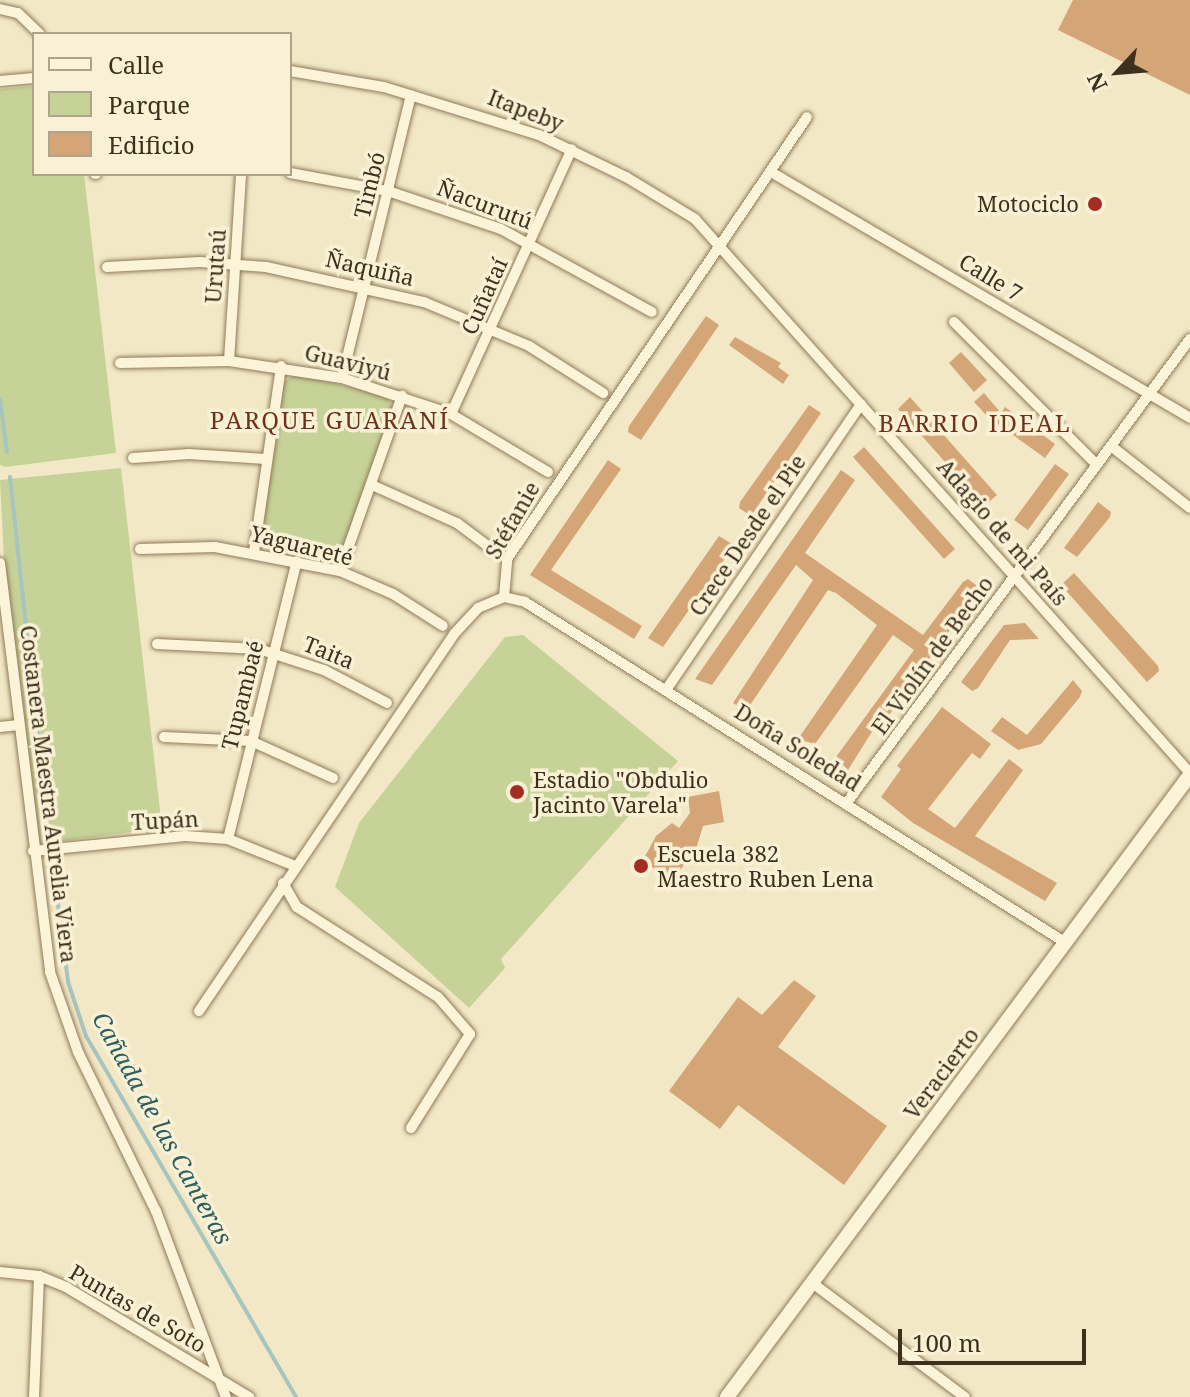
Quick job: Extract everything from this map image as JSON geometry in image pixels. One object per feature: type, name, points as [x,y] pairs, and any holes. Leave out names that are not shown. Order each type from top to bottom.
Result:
[{"type":"street","points":[[0,9],[18,13],[38,32]]},
{"type":"street","name":"Itapeby","points":[[292,71],[411,95],[483,115],[572,149],[664,198],[722,245]]},
{"type":"street","points":[[0,81],[32,78]]},
{"type":"street","name":"Timbó","points":[[342,378],[411,95]]},
{"type":"street","name":"Stéfanie","points":[[504,597],[507,559],[807,117]]},
{"type":"street","name":"Cuñataí","points":[[451,414],[572,149]]},
{"type":"street","name":"Calle 7","points":[[771,172],[1190,418]]},
{"type":"street","name":"Ñacurutú","points":[[292,173],[388,191],[530,242],[652,312]]},
{"type":"street","name":"Urutaú","points":[[229,361],[241,176]]},
{"type":"street","name":"Adagio de mi País","points":[[722,245],[1190,774]]},
{"type":"street","name":"Ñaquiña","points":[[107,267],[235,264],[364,287],[424,302],[491,328],[566,366],[603,393]]},
{"type":"street","points":[[954,322],[1097,465]]},
{"type":"street","name":"El Violín de Becho","points":[[848,801],[1190,339]]},
{"type":"street","name":"Guaviyú","points":[[120,363],[229,361],[281,366],[342,378],[451,414],[548,472]]},
{"type":"street","points":[[254,552],[281,366]]},
{"type":"street","points":[[340,571],[402,396]]},
{"type":"street","name":"Crece Desde el Pie","points":[[666,690],[861,404]]},
{"type":"street","points":[[1111,446],[1190,508]]},
{"type":"street","points":[[133,458],[189,454],[266,459]]},
{"type":"street","points":[[372,485],[457,523],[493,550]]},
{"type":"street","name":"Yaguareté","points":[[140,549],[254,552],[340,571],[393,594],[443,626]]},
{"type":"street","name":"Tupambaé","points":[[228,839],[297,561]]},
{"type":"street","name":"Costanera Maestra Aurelia Viera","points":[[0,563],[33,851],[60,1008],[156,1211],[226,1397]]},
{"type":"street","points":[[199,1011],[454,634],[478,608],[504,597]]},
{"type":"street","name":"Doña Soledad","points":[[504,597],[525,602],[848,801],[1066,943]]},
{"type":"street","name":"Taita","points":[[157,644],[224,644],[273,653],[343,678],[387,703]]},
{"type":"street","points":[[0,727],[19,725]]},
{"type":"street","points":[[164,737],[251,741],[333,778]]},
{"type":"street","name":"Veracierto","points":[[727,1397],[1190,774]]},
{"type":"street","name":"Tupán","points":[[33,851],[185,836],[228,839],[295,866]]},
{"type":"street","points":[[283,883],[297,907],[438,997],[470,1034],[411,1128]]},
{"type":"street","name":"Puntas de Soto","points":[[0,1272],[39,1276],[66,1287],[249,1397]]},
{"type":"street","points":[[34,1397],[39,1276]]},
{"type":"street","points":[[811,1282],[965,1397]]},
{"type":"green space","points":[[32,86],[32,176],[84,176],[116,453],[5,467],[0,465],[0,89]]},
{"type":"green space","points":[[298,374],[386,396],[394,409],[339,558],[332,564],[268,550],[259,542],[284,381]]},
{"type":"green space","points":[[121,468],[162,828],[41,844],[35,840],[5,579],[0,480]]},
{"type":"green space","name":"Estadio \"Obdulio Jacinto Varela\"","points":[[523,635],[678,761],[501,959],[505,968],[469,1008],[335,887],[359,823],[505,637]]},
{"type":"building","points":[[1073,0],[1190,0],[1190,95],[1058,30]]},
{"type":"building","points":[[706,316],[719,325],[641,440],[628,432],[629,426]]},
{"type":"building","points":[[735,337],[781,363],[778,367],[789,375],[783,384],[729,345]]},
{"type":"building","points":[[961,352],[987,380],[974,392],[949,363]]},
{"type":"building","points":[[984,393],[1001,413],[1005,407],[1055,444],[1045,458],[988,417],[974,402]]},
{"type":"building","points":[[910,397],[997,495],[984,506],[898,409]]},
{"type":"building","points":[[809,405],[821,413],[751,516],[739,508],[740,502]]},
{"type":"building","points":[[864,447],[955,549],[944,559],[853,457]]},
{"type":"building","points":[[608,460],[621,469],[551,570],[642,626],[634,639],[530,575]]},
{"type":"building","points":[[1055,464],[1069,474],[1028,530],[1014,520]]},
{"type":"building","points":[[841,470],[855,480],[805,553],[923,635],[963,582],[968,579],[980,588],[887,718],[883,714],[848,770],[836,757],[914,650],[893,635],[815,744],[798,739],[877,625],[836,593],[828,590],[746,711],[733,703],[813,580],[796,565],[712,685],[695,679]]},
{"type":"building","points":[[1098,502],[1111,512],[1110,517],[1077,557],[1064,548]]},
{"type":"building","points":[[719,536],[732,544],[731,550],[663,647],[648,638]]},
{"type":"building","points":[[1074,573],[1158,666],[1159,671],[1147,682],[1061,585]]},
{"type":"building","points":[[1025,623],[1039,639],[1010,640],[978,688],[972,691],[961,682],[1004,625]]},
{"type":"building","points":[[1073,680],[1082,691],[1080,697],[1041,744],[1018,750],[991,731],[1002,717],[1027,735]]},
{"type":"building","points":[[942,707],[991,744],[980,759],[972,753],[928,809],[955,828],[1009,759],[1023,770],[975,836],[1057,883],[1045,901],[913,823],[881,797],[901,769],[897,766]]},
{"type":"building","points":[[719,791],[724,822],[703,826],[696,849],[671,882],[643,860],[656,836],[672,823],[679,828],[690,813],[688,797]]},
{"type":"building","points":[[794,980],[816,996],[778,1047],[887,1126],[844,1185],[738,1105],[720,1129],[669,1091],[738,997],[762,1015]]},
{"type":"waterway","name":"Cañada de las Canteras","points":[[0,399],[7,452]]},
{"type":"waterway","name":"Cañada de las Canteras","points":[[10,477],[48,832]]},
{"type":"waterway","name":"Cañada de las Canteras","points":[[52,858],[68,982],[86,1036],[296,1397]]},
{"type":"place","name":"Motociclo","points":[[1095,204]]},
{"type":"place","name":"Estadio \"Obdulio Jacinto Varela\"","points":[[517,792]]},
{"type":"place","name":"Escuela 382 Maestro Ruben Lena","points":[[641,866]]},
{"type":"district","name":"PARQUE GUARANÍ","points":[[330,420]]},
{"type":"district","name":"BARRIO IDEAL","points":[[975,423]]}]
